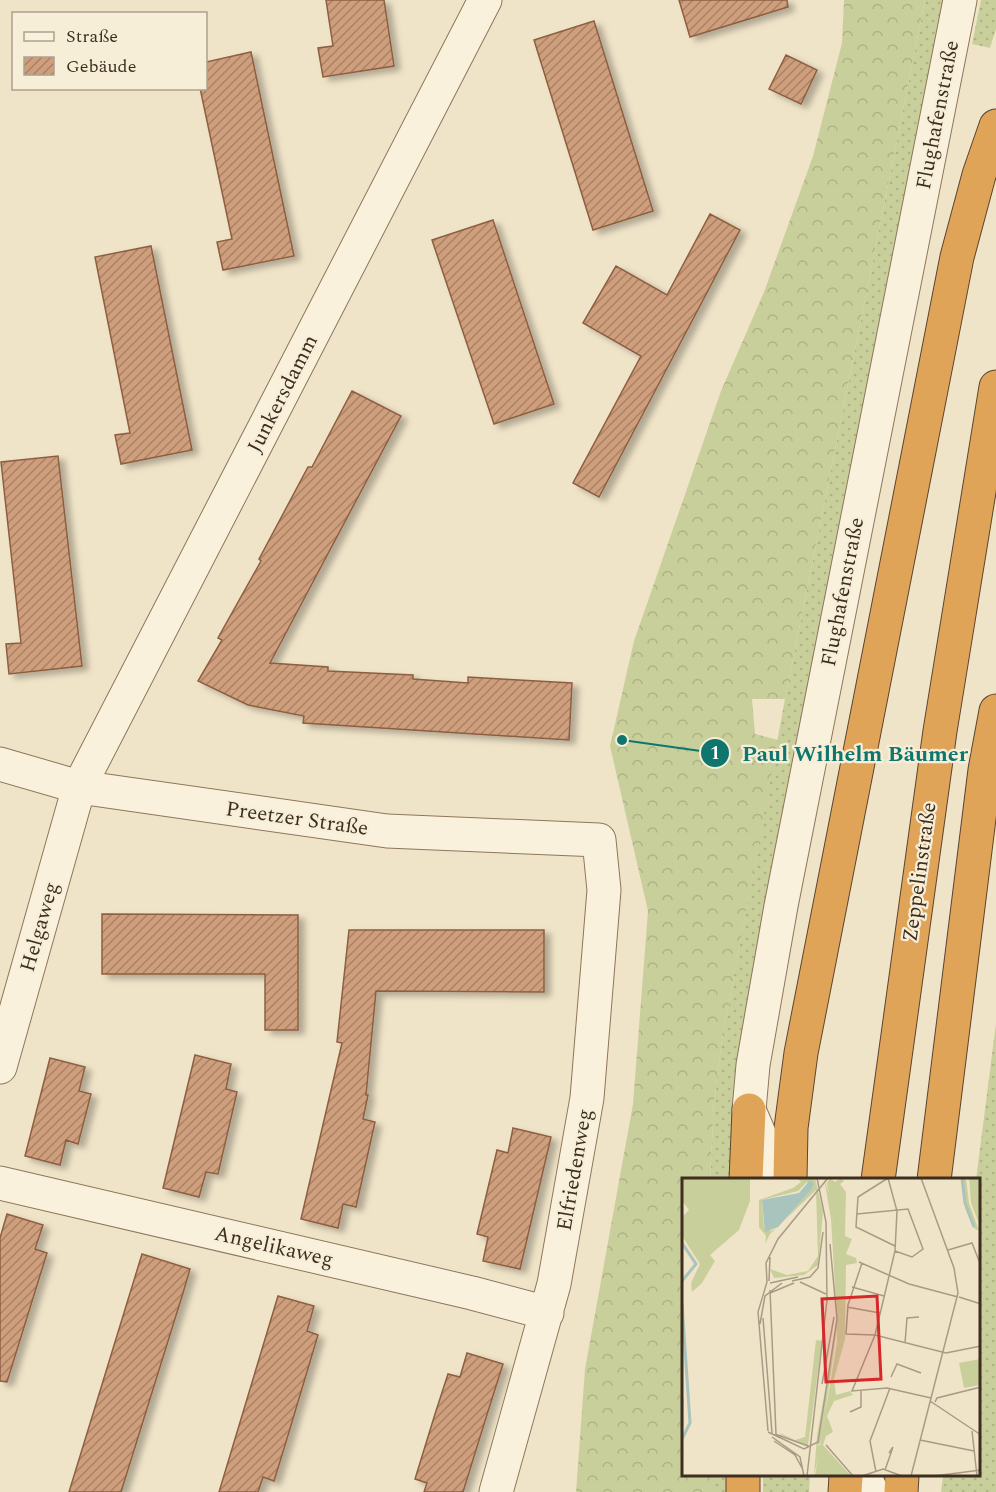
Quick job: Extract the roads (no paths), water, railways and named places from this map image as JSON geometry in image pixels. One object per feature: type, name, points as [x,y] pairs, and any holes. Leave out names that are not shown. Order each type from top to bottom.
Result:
[{"type":"highway","points":[[790,1178],[791,1128],[796,1085],[957,257],[979,175],[996,126]]},
{"type":"highway","name":"Zeppelinstraße","points":[[878,1178],[940,731],[996,387]]},
{"type":"highway","points":[[934,1178],[985,770],[996,711]]},
{"type":"highway","points":[[746,1178],[749,1110]]},
{"type":"highway","points":[[845,1492],[846,1477]]},
{"type":"highway","points":[[901,1492],[902,1477]]},
{"type":"street","name":"Junkersdamm","points":[[79,787],[485,0]]},
{"type":"street","name":"Flughafenstraße","points":[[778,1178],[749,1110],[753,1065],[781,906],[960,0]]},
{"type":"street","name":"Preetzer Straße","points":[[0,764],[79,787],[387,831],[599,840]]},
{"type":"street","name":"Helgaweg","points":[[0,1067],[79,787]]},
{"type":"street","name":"Elfriedenweg","points":[[496,1492],[554,1284],[587,1098],[604,890],[599,840]]},
{"type":"street","name":"Angelikaweg","points":[[0,1183],[472,1293],[547,1313]]},
{"type":"street","points":[[864,1477],[872,1492]]},
{"type":"place","name":"Paul Wilhelm Bäumer","points":[[622,740]]}]
